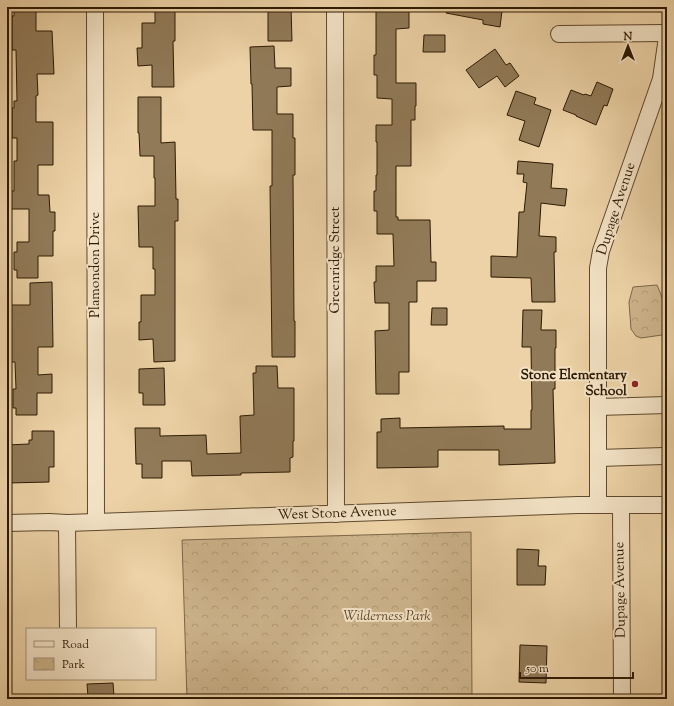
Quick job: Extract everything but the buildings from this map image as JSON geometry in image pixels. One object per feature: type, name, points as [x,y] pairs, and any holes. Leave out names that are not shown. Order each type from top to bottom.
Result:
[{"type":"street","name":"Plamondon Drive","points":[[95,7],[96,522]]},
{"type":"street","name":"Greenridge Street","points":[[335,7],[336,514]]},
{"type":"street","points":[[559,34],[667,33]]},
{"type":"street","name":"Dupage Avenue","points":[[598,505],[598,268],[602,251],[661,79],[667,37]]},
{"type":"street","points":[[598,408],[667,405]]},
{"type":"street","points":[[598,458],[664,456]]},
{"type":"street","name":"West Stone Avenue","points":[[7,523],[67,523],[598,505],[667,505]]},
{"type":"street","name":"Dupage Avenue","points":[[621,505],[622,699]]},
{"type":"street","points":[[67,523],[68,628]]},
{"type":"green space","points":[[657,285],[662,297],[666,323],[662,335],[641,338],[636,336],[631,329],[629,302],[633,287]]},
{"type":"green space","name":"Wilderness Park","points":[[471,532],[472,699],[187,699],[182,540]]},
{"type":"place","name":"Stone Elementary School","points":[[635,384]]}]
